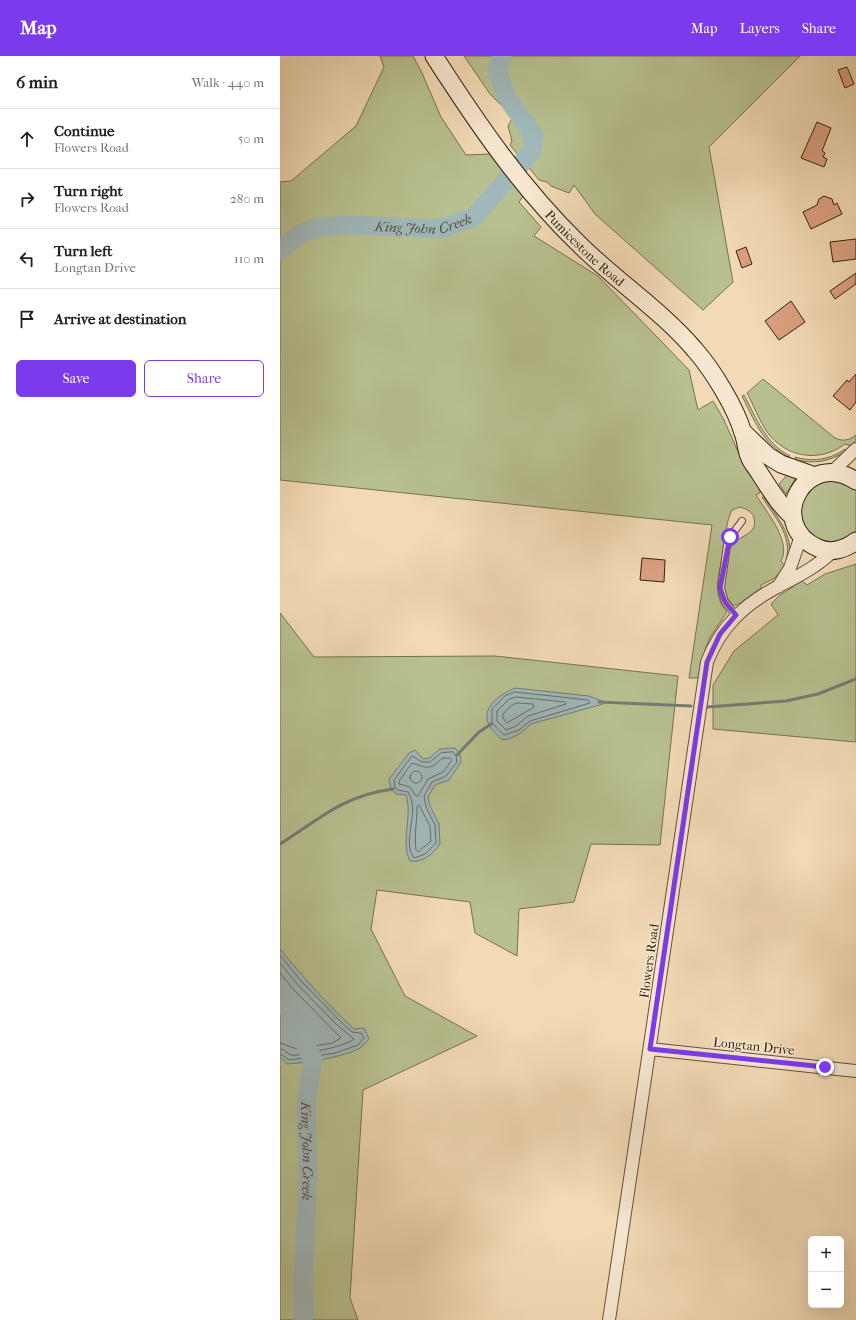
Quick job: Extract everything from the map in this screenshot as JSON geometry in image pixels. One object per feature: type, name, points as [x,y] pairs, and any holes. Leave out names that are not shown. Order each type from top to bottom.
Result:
[{"type":"main road","name":"Pumicestone Road","points":[[434,56],[468,108],[499,151],[556,221],[580,245],[675,329],[696,350],[721,388],[743,432],[748,456],[782,507],[793,517]]},
{"type":"main road","name":"Pumicestone Road","points":[[743,432],[775,460],[794,470],[815,476]]},
{"type":"main road","points":[[854,544],[834,550],[822,550],[810,544],[801,536],[796,527],[793,517],[793,505],[797,493],[805,483],[815,476],[832,472],[841,474],[856,481]]},
{"type":"street","points":[[832,472],[856,449]]},
{"type":"street","name":"Flowers Road","points":[[778,587],[790,568],[801,536]]},
{"type":"street","name":"Flowers Road","points":[[609,1320],[707,662],[720,634],[736,615],[778,587],[790,582],[822,562],[834,550]]},
{"type":"street","name":"Longtan Drive","points":[[650,1049],[856,1071]]},
{"type":"lane","points":[[736,615],[725,602],[720,588],[730,537],[742,521]]},
{"type":"green space","points":[[380,56],[413,56],[441,117],[466,155],[490,154],[524,195],[519,202],[541,227],[534,236],[598,276],[689,370],[698,410],[713,401],[723,418],[744,465],[760,489],[760,493],[756,495],[781,536],[783,553],[781,561],[785,566],[775,578],[761,585],[761,588],[737,605],[733,605],[727,596],[724,584],[726,561],[730,548],[733,544],[748,534],[754,528],[755,523],[752,514],[748,511],[740,507],[732,510],[727,524],[718,581],[719,597],[727,612],[711,636],[706,647],[698,678],[689,678],[712,525],[280,480],[280,182],[291,181],[356,126],[384,67]]},
{"type":"green space","points":[[464,56],[800,56],[709,147],[733,282],[703,310],[595,214],[574,185],[569,193],[551,186],[547,182],[539,180],[510,145],[512,141],[508,126],[513,117],[490,94]]},
{"type":"green space","points":[[763,379],[835,438],[846,440],[856,435],[856,442],[852,446],[845,444],[825,454],[814,455],[804,455],[784,448],[767,432],[761,423],[747,393]]},
{"type":"green space","points":[[744,395],[762,430],[781,451],[790,456],[788,457],[779,452],[760,431],[742,396]]},
{"type":"green space","points":[[845,449],[846,451],[834,458],[816,462],[796,460],[795,457],[814,460],[821,459],[833,456]]},
{"type":"green space","points":[[787,475],[796,478],[786,494],[779,484]]},
{"type":"green space","points":[[835,479],[853,487],[856,491],[856,531],[852,535],[843,539],[833,541],[823,540],[814,536],[808,530],[803,522],[801,512],[803,503],[813,486],[821,482]]},
{"type":"green space","points":[[762,497],[764,497],[783,526],[789,542],[789,559],[786,560],[787,543],[785,535],[777,519]]},
{"type":"green space","points":[[856,564],[856,742],[713,729],[713,685],[734,651],[778,615],[771,604],[780,595],[802,581],[807,585],[825,574]]},
{"type":"green space","points":[[280,613],[314,657],[495,656],[678,676],[660,845],[591,844],[574,902],[519,909],[517,956],[475,933],[470,902],[377,890],[371,929],[405,996],[477,1036],[363,1090],[350,1298],[358,1320],[280,1320]]},
{"type":"water","points":[[515,688],[589,696],[602,701],[603,704],[531,724],[521,733],[509,739],[502,740],[490,727],[487,712],[493,702]]},
{"type":"water","points":[[455,748],[460,754],[461,762],[449,780],[435,785],[428,797],[430,806],[439,824],[440,844],[427,857],[419,861],[410,861],[406,845],[408,803],[406,795],[396,794],[391,789],[389,779],[409,753],[415,750],[423,759],[430,758],[439,749]]},
{"type":"water","points":[[280,949],[334,1010],[354,1029],[364,1028],[369,1039],[361,1047],[335,1057],[304,1062],[287,1064],[280,1057]]},
{"type":"building","points":[[847,67],[854,84],[845,88],[838,70]]},
{"type":"building","points":[[817,122],[831,128],[822,151],[825,153],[823,157],[827,159],[824,167],[801,158]]},
{"type":"building","points":[[824,196],[832,199],[834,205],[837,203],[842,214],[811,229],[803,212],[817,205],[819,199]]},
{"type":"building","points":[[856,239],[856,259],[833,262],[830,242]]},
{"type":"building","points":[[746,247],[752,264],[742,268],[736,251]]},
{"type":"building","points":[[856,273],[856,284],[835,299],[830,291]]},
{"type":"building","points":[[791,301],[805,322],[779,340],[765,321]]},
{"type":"building","points":[[856,374],[856,402],[850,410],[833,396],[847,380],[849,382]]},
{"type":"building","points":[[642,558],[665,560],[664,582],[640,580]]},
{"type":"waterway","name":"King John Creek","points":[[280,250],[303,232],[321,227],[350,225],[440,229],[474,217],[532,151],[534,136],[506,96],[497,70],[502,56]]},
{"type":"waterway","points":[[707,707],[786,701],[818,694],[856,679]]},
{"type":"waterway","points":[[599,702],[691,706]]},
{"type":"waterway","points":[[457,755],[479,732],[491,724]]},
{"type":"waterway","points":[[280,844],[333,809],[360,797],[375,792],[393,789]]},
{"type":"waterway","name":"King John Creek","points":[[280,991],[313,1060],[306,1104],[308,1175],[303,1284],[304,1320]]},
{"type":"route","points":[[730,537],[720,588],[725,602],[736,615],[720,634],[713,646],[707,662],[650,1049],[825,1067]]}]
